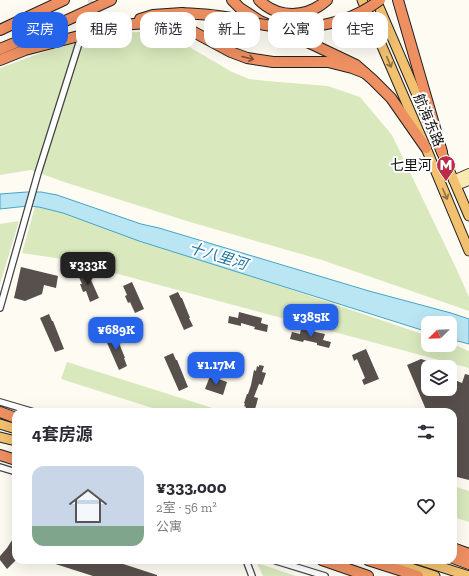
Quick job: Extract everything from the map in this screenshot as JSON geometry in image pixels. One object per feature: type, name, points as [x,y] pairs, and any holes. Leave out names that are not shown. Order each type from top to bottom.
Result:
[{"type":"highway","points":[[32,12],[52,0]]},
{"type":"highway","points":[[38,12],[64,0]]},
{"type":"highway","points":[[0,49],[111,0]]},
{"type":"highway","points":[[232,0],[240,8],[260,21],[356,66],[391,98],[426,148]]},
{"type":"highway","points":[[259,0],[264,5],[275,11],[293,14],[310,10],[327,0]]},
{"type":"highway","points":[[132,22],[153,16],[182,13],[219,16],[271,26],[292,28],[310,27],[336,22],[356,15],[380,0]]},
{"type":"highway","points":[[398,0],[442,152]]},
{"type":"highway","points":[[132,24],[162,22],[190,30],[230,52],[246,58],[273,62],[328,62],[365,73]]},
{"type":"highway","points":[[0,30],[12,24]]},
{"type":"highway","points":[[0,60],[24,50],[76,36]]},
{"type":"highway","points":[[0,412],[12,416]]},
{"type":"highway","points":[[0,455],[12,459]]},
{"type":"highway","points":[[457,550],[469,554]]},
{"type":"highway","points":[[457,560],[469,564]]},
{"type":"highway","points":[[334,564],[368,576]]},
{"type":"highway","points":[[380,564],[418,576]]},
{"type":"main road","name":"航海东路","points":[[362,0],[469,252]]},
{"type":"main road","name":"航海东路","points":[[376,0],[469,216]]},
{"type":"main road","points":[[0,424],[12,428]]},
{"type":"main road","points":[[0,437],[12,440]]},
{"type":"main road","points":[[398,564],[435,576]]},
{"type":"main road","points":[[431,564],[468,576]]},
{"type":"street","points":[[0,308],[38,173],[77,48]]},
{"type":"street","points":[[455,183],[469,174]]},
{"type":"street","points":[[455,183],[469,181]]},
{"type":"street","points":[[0,402],[20,408]]},
{"type":"street","points":[[0,467],[12,471]]},
{"type":"street","points":[[457,555],[469,559]]},
{"type":"street","points":[[248,564],[252,576]]},
{"type":"street","points":[[286,564],[325,576]]},
{"type":"green space","points":[[132,32],[140,32],[140,48],[191,48],[232,72],[249,79],[328,86],[360,97],[392,135],[469,297],[469,311],[322,260],[190,222],[31,170],[0,175],[0,68],[49,50],[68,48],[68,45],[76,43],[76,48],[132,48]]},
{"type":"green space","points":[[36,203],[421,334],[421,352],[457,352],[457,346],[469,351],[469,368],[457,365],[457,360],[439,360],[62,259],[22,253]]},
{"type":"green space","points":[[19,221],[0,284],[0,224]]},
{"type":"green space","points":[[67,362],[212,408],[152,408],[61,379]]},
{"type":"green space","points":[[457,487],[469,491],[469,522],[457,518]]},
{"type":"green space","points":[[257,564],[296,576],[263,576]]},
{"type":"water","name":"十八里河","points":[[41,192],[57,195],[141,224],[159,228],[369,291],[451,313],[469,319],[469,344],[457,341],[457,316],[421,316],[421,330],[139,241],[63,213],[28,206],[0,209],[0,194]]},
{"type":"building","points":[[21,267],[58,276],[56,288],[44,285],[42,294],[25,301],[14,298]]},
{"type":"building","points":[[87,271],[99,298],[90,302],[86,291],[83,292],[80,284],[82,284],[78,275]]},
{"type":"building","points":[[132,282],[144,309],[135,313],[130,302],[128,303],[125,296],[127,295],[123,286]]},
{"type":"building","points":[[178,292],[182,298],[193,326],[184,330],[169,296]]},
{"type":"building","points":[[239,312],[262,318],[261,323],[268,325],[267,332],[254,329],[255,327],[241,323],[241,326],[228,323],[229,316],[238,318]]},
{"type":"building","points":[[49,314],[64,349],[55,352],[40,318]]},
{"type":"building","points":[[301,329],[325,334],[323,340],[331,342],[329,348],[304,340],[303,342],[290,339],[292,332],[300,334]]},
{"type":"building","points":[[113,332],[116,339],[117,338],[127,366],[119,370],[104,336]]},
{"type":"building","points":[[366,349],[379,379],[364,385],[362,380],[365,378],[357,359],[354,361],[352,355]]},
{"type":"building","points":[[173,353],[188,387],[179,391],[164,357]]},
{"type":"building","points":[[421,359],[424,360],[421,360],[421,396],[457,396],[457,381],[462,383],[465,374],[469,375],[469,480],[457,477],[457,408],[425,408],[407,365]]},
{"type":"building","points":[[259,365],[264,366],[262,372],[266,373],[262,385],[259,384],[254,397],[258,398],[256,406],[255,408],[246,408],[244,403],[251,385],[254,370],[256,371],[257,366],[259,367]]},
{"type":"building","points":[[210,376],[227,382],[223,395],[205,389]]},
{"type":"building","points":[[12,540],[12,564],[7,569],[0,560],[0,556]]},
{"type":"building","points":[[55,564],[123,564],[157,575],[157,576],[93,576]]},
{"type":"tunnel","points":[[88,12],[91,0]]},
{"type":"place","name":"七里河","points":[[446,182]]}]
